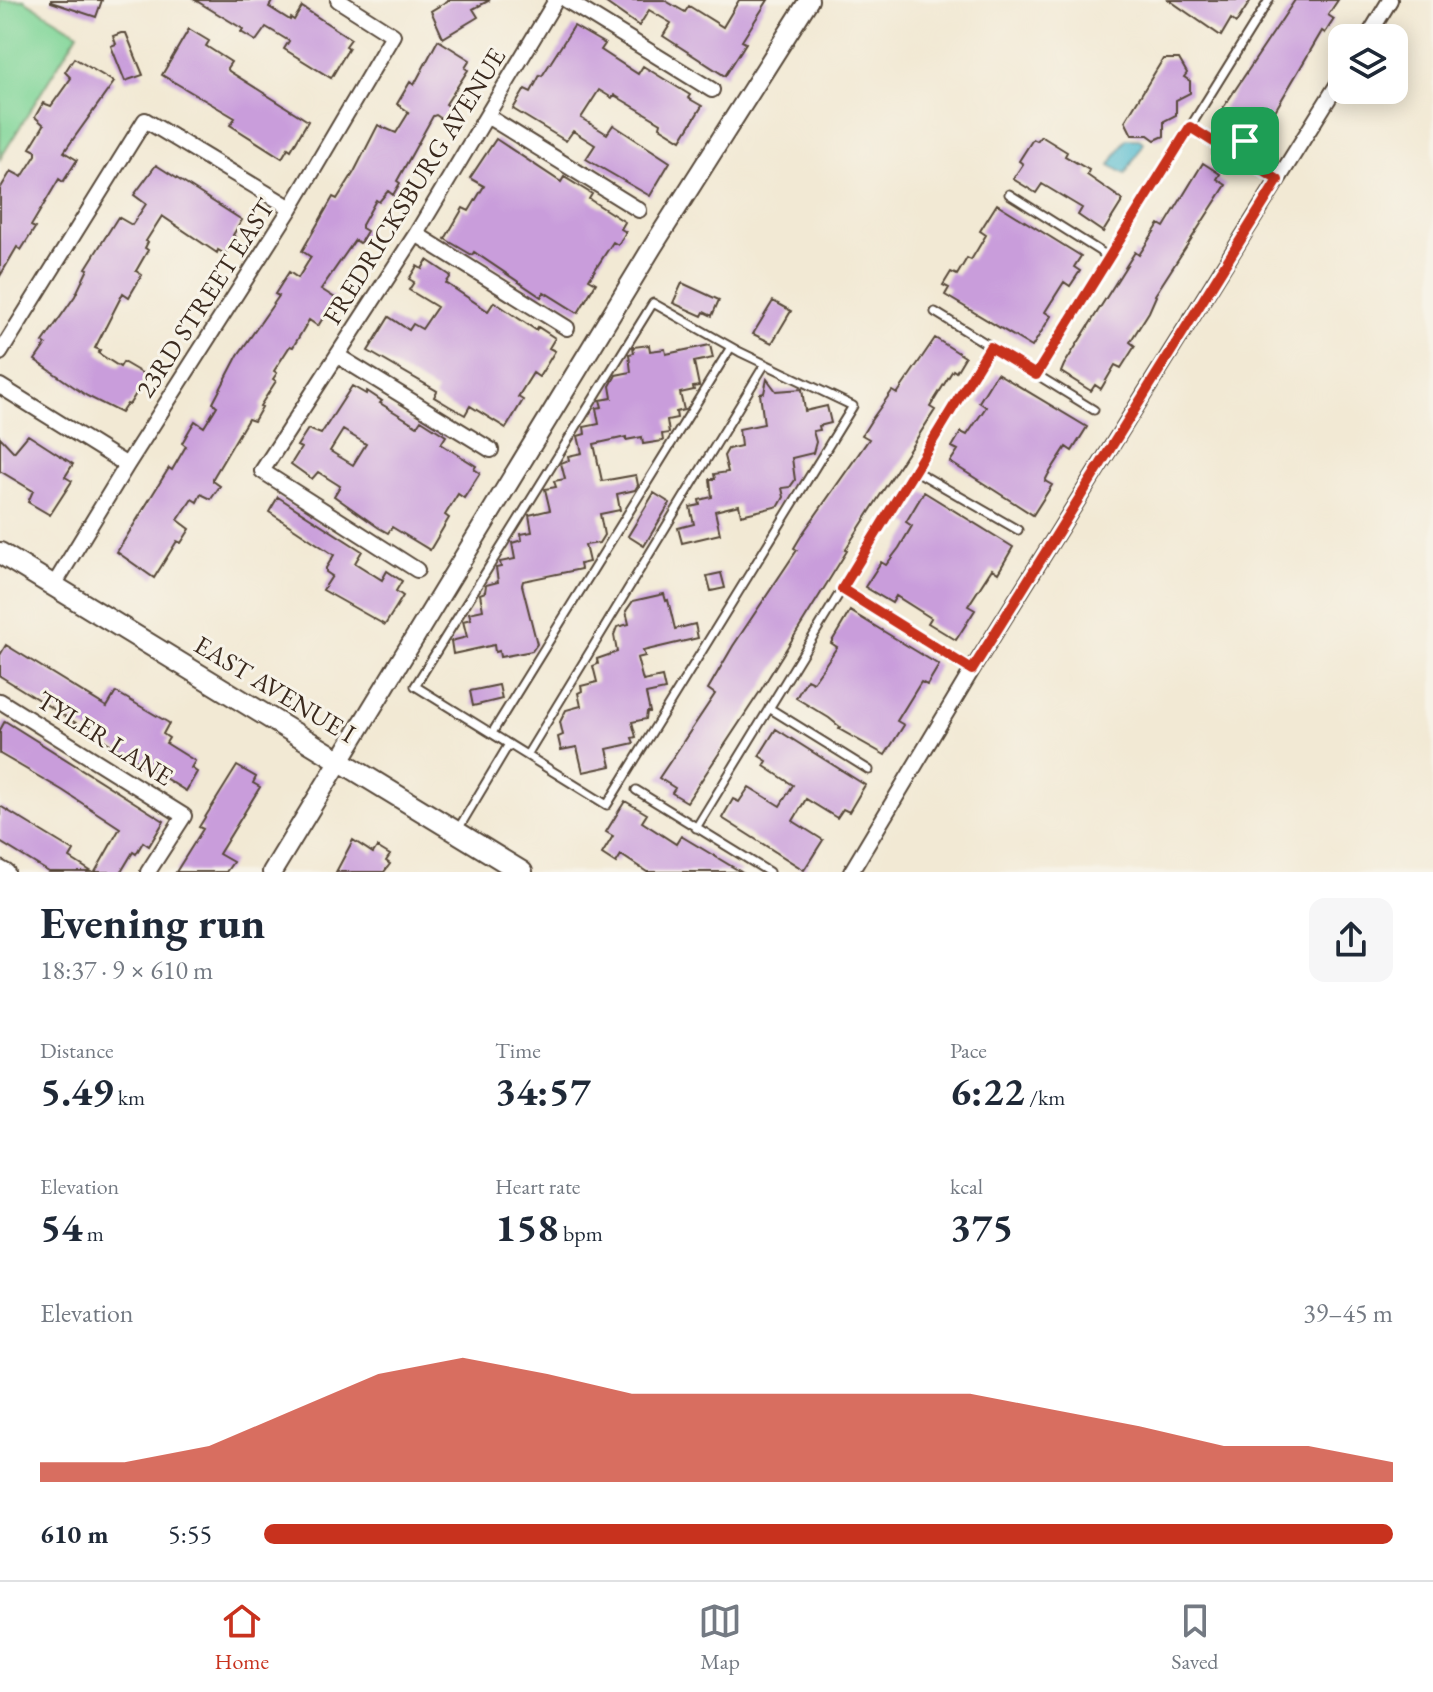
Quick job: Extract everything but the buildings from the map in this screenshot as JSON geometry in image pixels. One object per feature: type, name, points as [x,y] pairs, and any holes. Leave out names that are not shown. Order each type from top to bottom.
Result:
[{"type":"main road","name":"EAST AVENUE I","points":[[0,553],[522,872]]},
{"type":"street","name":"23RD STREET EAST","points":[[54,585],[291,208],[393,35],[338,0]]},
{"type":"street","name":"FREDRICKSBURG AVENUE","points":[[417,570],[262,471],[416,234],[556,0]]},
{"type":"street","points":[[566,0],[712,90]]},
{"type":"street","points":[[272,872],[653,246],[809,0]]},
{"type":"street","points":[[1375,24],[1390,0]]},
{"type":"street","points":[[851,872],[972,670],[1328,100]]},
{"type":"street","points":[[487,116],[639,210]]},
{"type":"street","points":[[0,353],[145,120],[291,208]]},
{"type":"street","points":[[416,234],[567,328]]},
{"type":"street","points":[[338,356],[491,450]]},
{"type":"street","points":[[0,386],[127,465]]},
{"type":"street","name":"TYLER LANE","points":[[0,701],[184,816],[148,872]]},
{"type":"street","points":[[0,868],[7,872]]},
{"type":"lane","points":[[1036,375],[1269,0]]},
{"type":"lane","points":[[1190,127],[1217,144]]},
{"type":"lane","points":[[1235,135],[1245,141],[1248,161],[1241,166],[1230,167],[1217,155],[1217,144],[1235,135]]},
{"type":"lane","points":[[1248,161],[1278,180]]},
{"type":"lane","points":[[1009,194],[1109,257]]},
{"type":"lane","points":[[653,303],[731,347],[853,406],[607,805],[415,686],[653,303]]},
{"type":"lane","points":[[935,312],[1094,410]]},
{"type":"lane","points":[[492,733],[731,347]]},
{"type":"lane","points":[[696,828],[990,347]]},
{"type":"lane","points":[[527,755],[765,364]]},
{"type":"lane","points":[[914,470],[1018,530]]},
{"type":"lane","points":[[842,589],[972,670]]},
{"type":"lane","points":[[769,708],[869,770]]},
{"type":"lane","points":[[457,831],[509,744]]},
{"type":"lane","points":[[636,790],[769,872]]},
{"type":"green space","points":[[0,0],[24,0],[78,33],[0,159]]},
{"type":"water","points":[[1126,139],[1139,139],[1144,143],[1125,174],[1110,165]]},
{"type":"route","points":[[1190,127],[1217,144],[1235,135],[1245,141],[1248,161],[1278,180],[972,670],[842,589],[990,347],[1036,375],[1190,127]]}]
